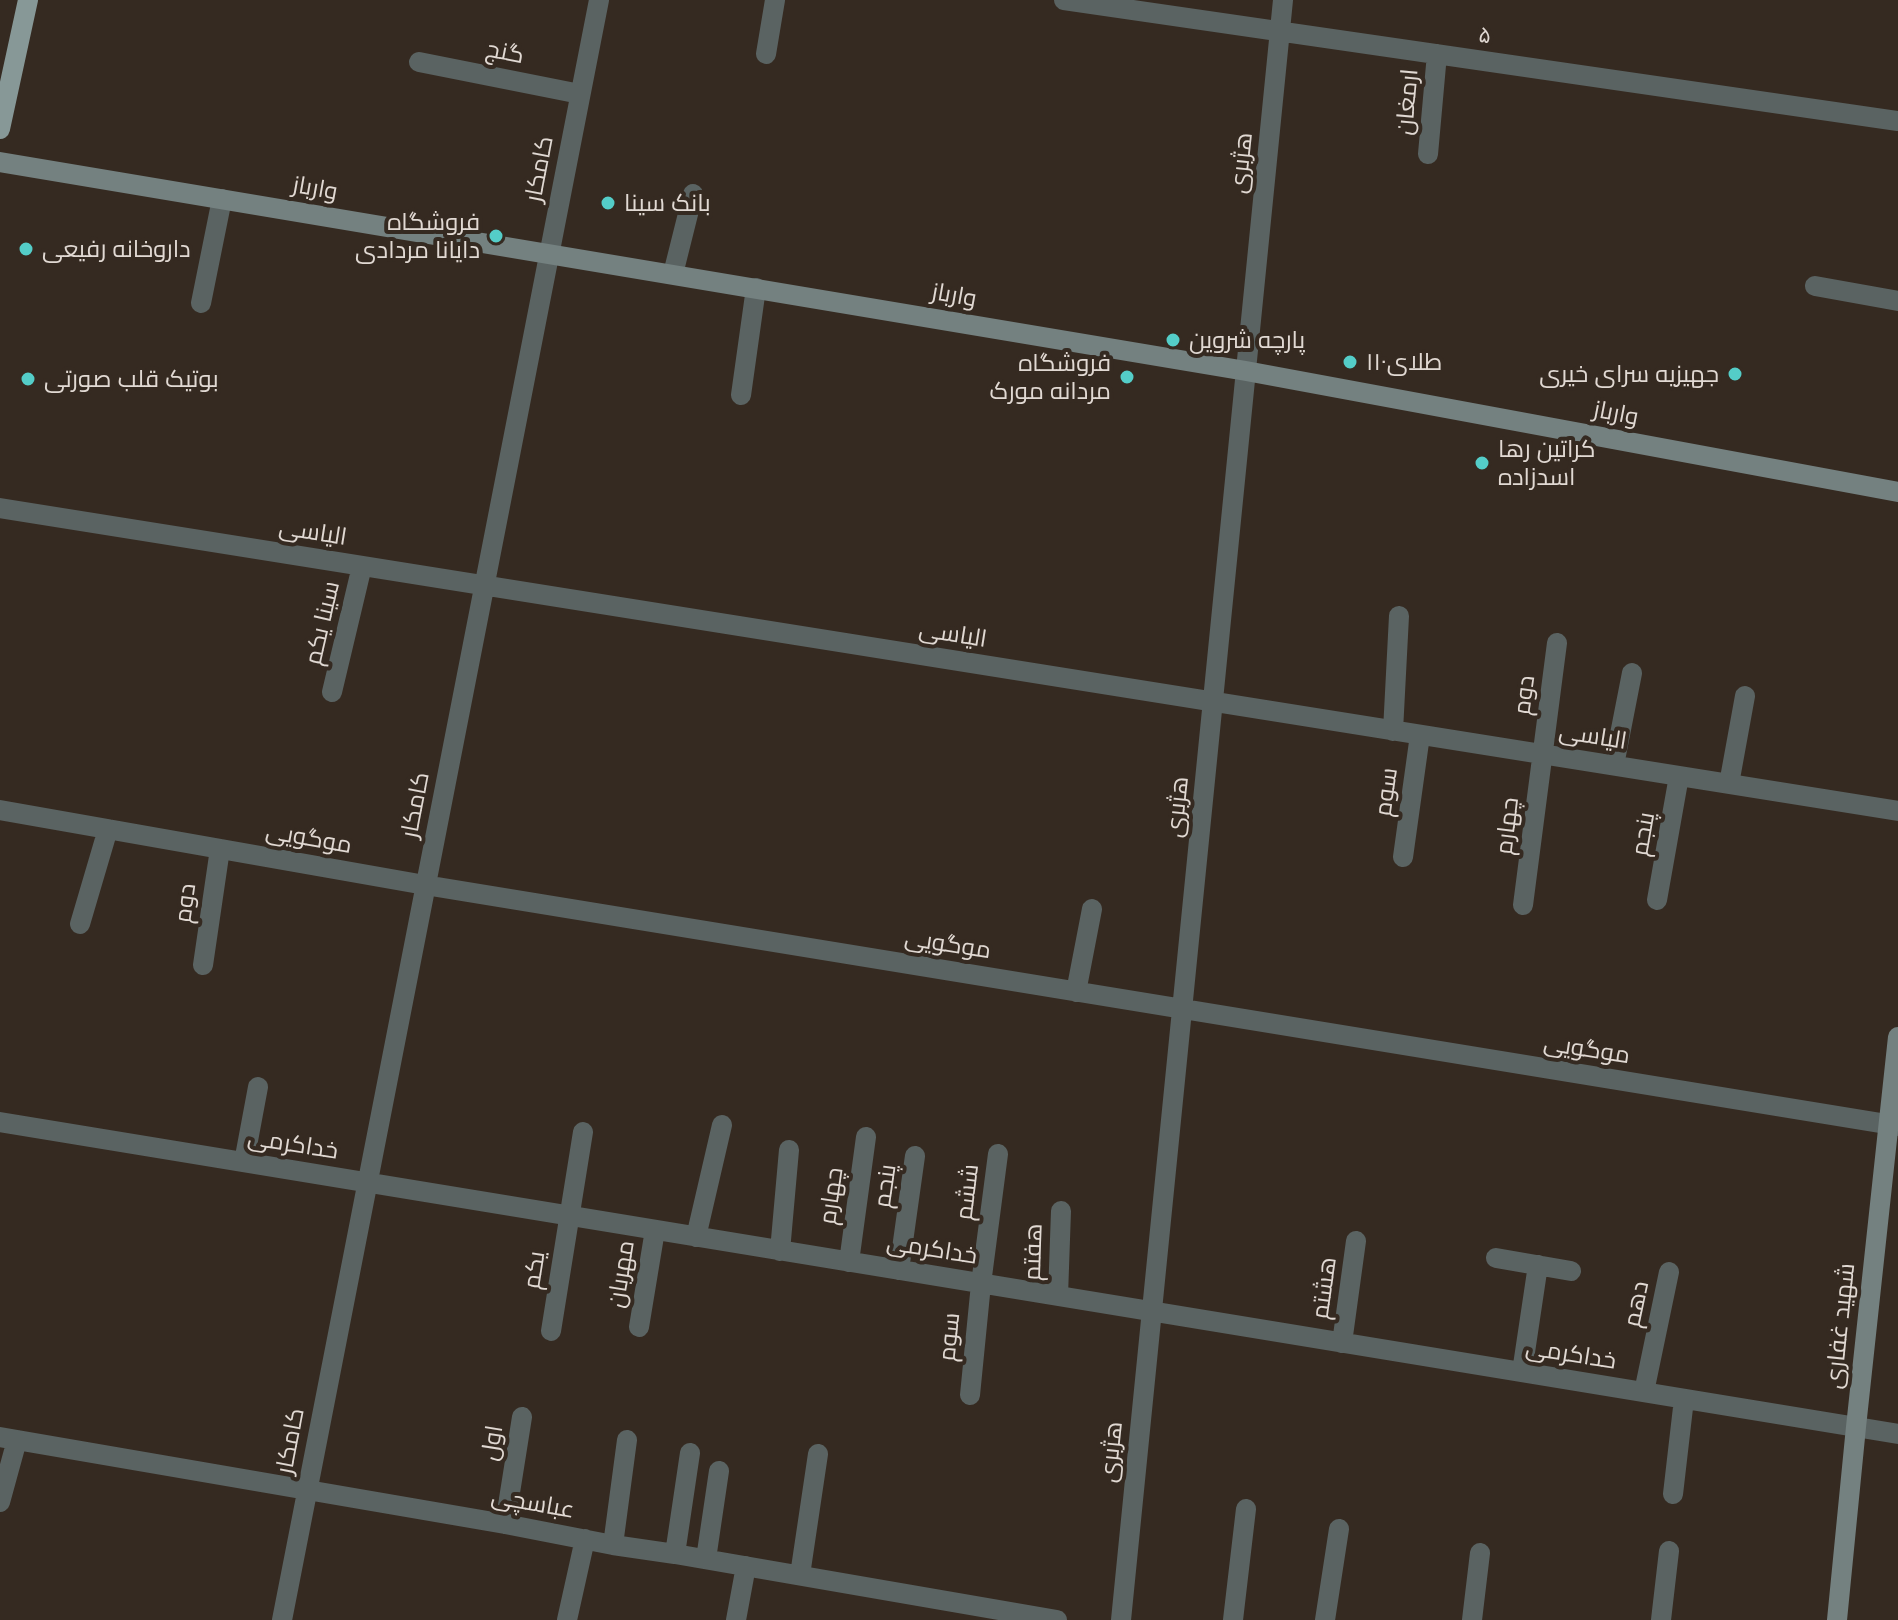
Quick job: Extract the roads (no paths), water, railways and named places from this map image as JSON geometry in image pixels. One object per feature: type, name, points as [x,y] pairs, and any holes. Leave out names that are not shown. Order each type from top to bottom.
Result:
[{"type":"main road","points":[[0,129],[28,0]]},
{"type":"main road","name":"وارباز","points":[[0,162],[1246,371],[1898,492]]},
{"type":"main road","name":"شهید غفاری","points":[[1837,1620],[1856,1427],[1893,1125],[1898,1037]]},
{"type":"street","name":"کامکار","points":[[282,1620],[599,0]]},
{"type":"street","points":[[766,54],[775,0]]},
{"type":"street","name":"۵","points":[[1064,0],[1898,121]]},
{"type":"street","name":"هژبری","points":[[1121,1620],[1283,0]]},
{"type":"street","name":"ارمغان","points":[[1428,154],[1437,54]]},
{"type":"street","name":"گنج","points":[[419,62],[580,94]]},
{"type":"street","points":[[673,274],[693,194]]},
{"type":"street","points":[[201,303],[222,199]]},
{"type":"street","points":[[1815,286],[1898,301]]},
{"type":"street","points":[[741,395],[756,288]]},
{"type":"street","name":"الیاسی","points":[[0,508],[1898,811]]},
{"type":"street","name":"سینا یکم","points":[[332,692],[362,566]]},
{"type":"street","points":[[1393,731],[1399,616]]},
{"type":"street","name":"دوم","points":[[1542,754],[1557,643]]},
{"type":"street","points":[[1614,765],[1632,673]]},
{"type":"street","points":[[1729,784],[1745,696]]},
{"type":"street","name":"سوم","points":[[1403,857],[1420,735]]},
{"type":"street","name":"چهارم","points":[[1523,905],[1542,754]]},
{"type":"street","name":"پنجم","points":[[1657,900],[1679,776]]},
{"type":"street","name":"موگویی","points":[[0,810],[425,885],[1893,1125]]},
{"type":"street","points":[[80,924],[108,829]]},
{"type":"street","name":"دوم","points":[[203,965],[220,849]]},
{"type":"street","points":[[1076,992],[1092,909]]},
{"type":"street","points":[[244,1162],[258,1087]]},
{"type":"street","name":"خداکرمی","points":[[0,1122],[1898,1434]]},
{"type":"street","points":[[696,1237],[722,1125]]},
{"type":"street","name":"یکم","points":[[551,1331],[583,1132]]},
{"type":"street","name":"چهارم","points":[[849,1262],[866,1137]]},
{"type":"street","points":[[780,1251],[789,1150]]},
{"type":"street","name":"ششم","points":[[981,1284],[998,1154]]},
{"type":"street","name":"پنجم","points":[[899,1270],[915,1156]]},
{"type":"street","name":"هفتم","points":[[1058,1296],[1061,1211]]},
{"type":"street","name":"مهربان","points":[[639,1327],[655,1230]]},
{"type":"street","name":"هشتم","points":[[1342,1343],[1356,1241]]},
{"type":"street","points":[[1496,1258],[1571,1271]]},
{"type":"street","points":[[1522,1372],[1538,1265]]},
{"type":"street","name":"دهم","points":[[1644,1392],[1669,1272]]},
{"type":"street","name":"سوم","points":[[970,1395],[981,1284]]},
{"type":"street","points":[[1673,1494],[1684,1399]]},
{"type":"street","name":"اول","points":[[505,1524],[522,1417]]},
{"type":"street","points":[[0,1502],[9,1438]]},
{"type":"street","name":"عباسچی","points":[[9,1438],[1057,1620]]},
{"type":"street","points":[[613,1545],[627,1440]]},
{"type":"street","points":[[675,1554],[690,1453]]},
{"type":"street","points":[[800,1575],[818,1454]]},
{"type":"street","points":[[706,1559],[719,1471]]},
{"type":"street","points":[[1233,1620],[1246,1509]]},
{"type":"street","points":[[1325,1620],[1339,1529]]},
{"type":"street","points":[[567,1620],[585,1539]]},
{"type":"street","points":[[1661,1620],[1669,1551]]},
{"type":"street","points":[[1472,1620],[1480,1553]]},
{"type":"street","points":[[736,1620],[746,1566]]},
{"type":"place","name":"بانک سینا","points":[[608,203]]},
{"type":"place","name":"فروشگاه دایانا مردادی","points":[[496,236]]},
{"type":"place","name":"داروخانه رفیعی","points":[[26,249]]},
{"type":"place","name":"پارچه شروین","points":[[1173,340]]},
{"type":"place","name":"طلای۱۱۰","points":[[1350,362]]},
{"type":"place","name":"جهیزیه سرای خیری","points":[[1735,374]]},
{"type":"place","name":"فروشگاه مردانه مورک","points":[[1127,377]]},
{"type":"place","name":"بوتیک قلب صورتی","points":[[28,379]]},
{"type":"place","name":"کراتین رها اسدزاده","points":[[1482,463]]}]
